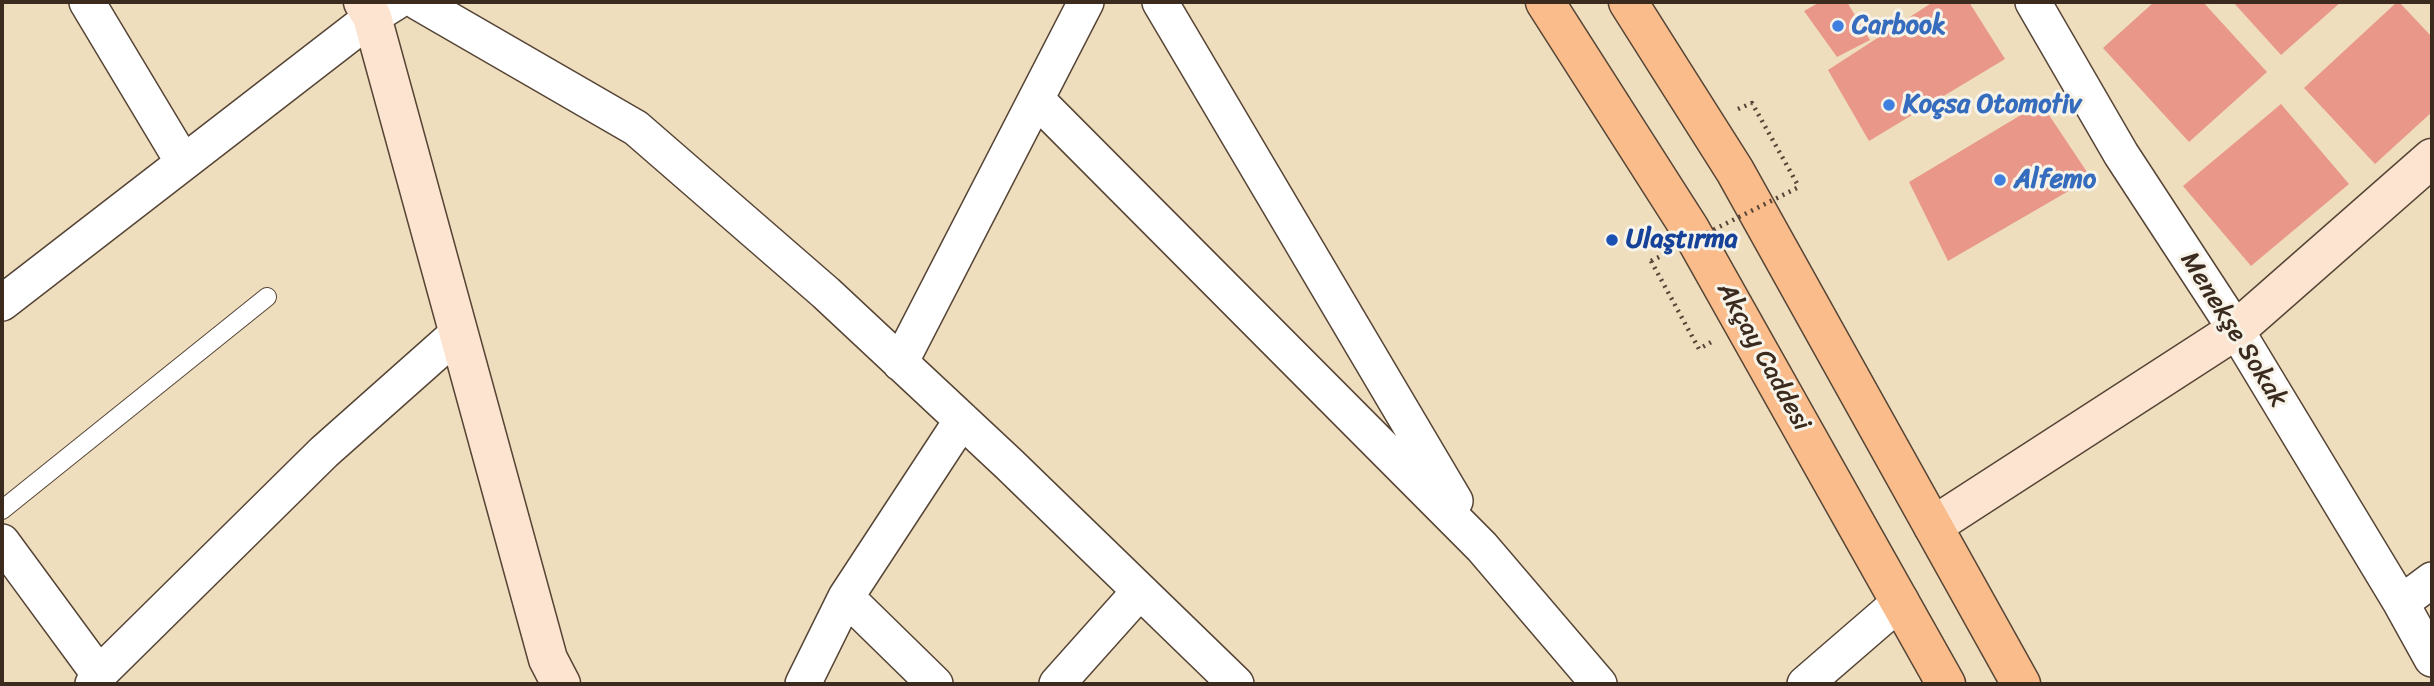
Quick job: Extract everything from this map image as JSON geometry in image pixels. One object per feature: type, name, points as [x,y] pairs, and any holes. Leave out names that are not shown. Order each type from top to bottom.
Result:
[{"type":"highway","name":"Akçay Caddesi","points":[[1545,2],[1690,229],[1946,684]]},
{"type":"highway","points":[[1628,2],[1735,171],[2021,684]]},
{"type":"street","points":[[87,2],[183,162]]},
{"type":"street","points":[[418,2],[636,128],[826,293],[1236,684]]},
{"type":"street","points":[[900,363],[1086,2]]},
{"type":"street","points":[[1160,2],[1482,547]]},
{"type":"street","name":"Menekşe Sokak","points":[[2033,2],[2121,154],[2236,330],[2432,659]]},
{"type":"street","points":[[9,288],[183,162],[377,7],[458,333],[548,659],[561,684]]},
{"type":"street","points":[[1036,99],[1482,547],[1599,684]]},
{"type":"street","points":[[1933,526],[2236,330],[2432,158]]},
{"type":"street","points":[[2,542],[96,679],[324,452],[458,333]]},
{"type":"street","points":[[803,684],[846,597],[962,420]]},
{"type":"street","points":[[2401,603],[2432,580]]},
{"type":"street","points":[[1057,684],[1140,591]]},
{"type":"street","points":[[846,597],[935,684]]},
{"type":"street","points":[[1805,684],[1900,601]]},
{"type":"lane","points":[[2,510],[267,297]]},
{"type":"path","points":[[1685,323],[1651,261],[1799,187],[1766,132]]},
{"type":"building","name":"Carbook","points":[[1820,2],[1847,2],[1870,40],[1837,57],[1804,11]]},
{"type":"building","name":"Koçsa Otomotiv","points":[[1933,2],[1969,2],[2005,59],[1869,141],[1828,70]]},
{"type":"building","points":[[2154,2],[2203,2],[2267,72],[2189,142],[2103,48]]},
{"type":"building","points":[[2233,2],[2341,2],[2281,55]]},
{"type":"building","points":[[2397,2],[2432,37],[2432,112],[2375,164],[2304,88]]},
{"type":"building","name":"Alfemo","points":[[2041,103],[2091,178],[1948,261],[1909,182]]},
{"type":"building","points":[[2281,104],[2349,184],[2251,266],[2183,186]]},
{"type":"place","name":"Carbook","points":[[1838,26]]},
{"type":"place","name":"Koçsa Otomotiv","points":[[1889,105]]},
{"type":"place","name":"Alfemo","points":[[2000,180]]},
{"type":"place","name":"Ulaştırma","points":[[1612,240]]}]
